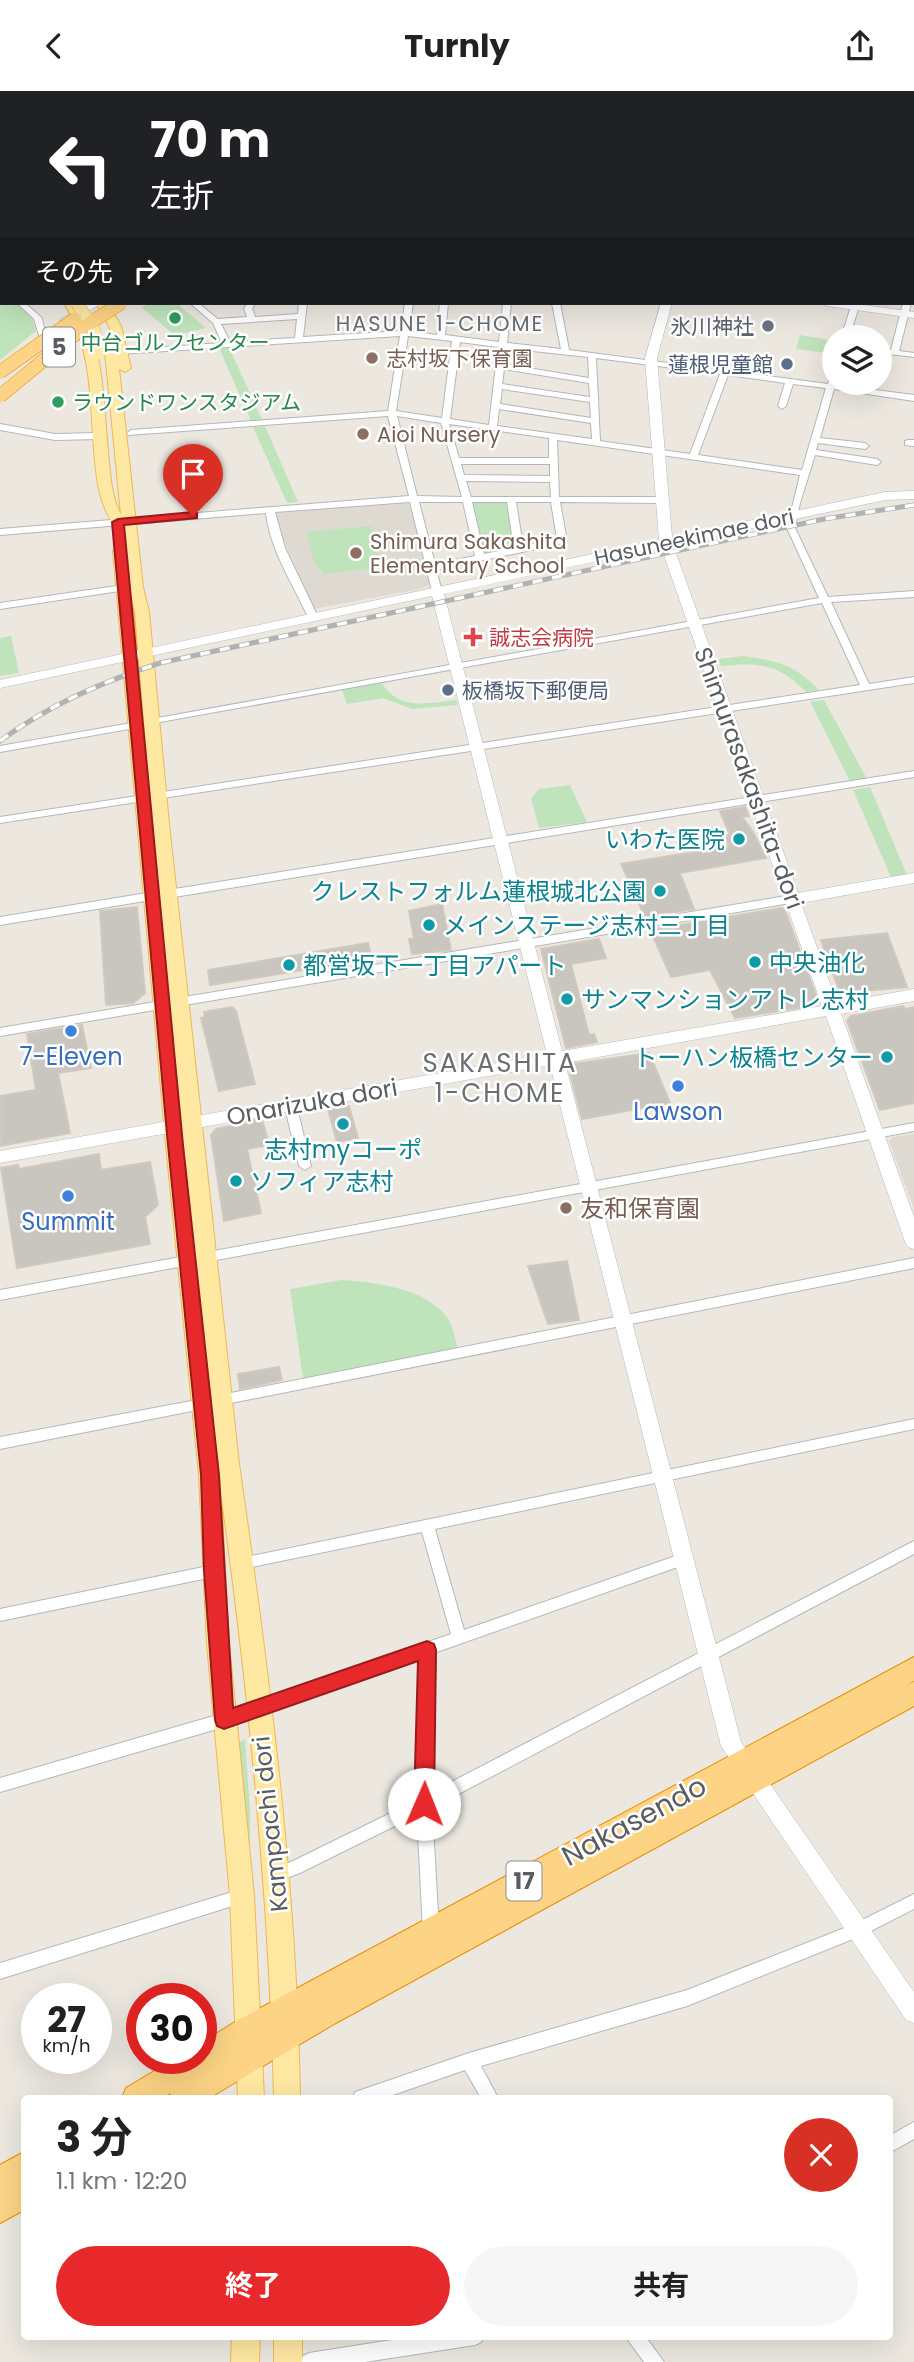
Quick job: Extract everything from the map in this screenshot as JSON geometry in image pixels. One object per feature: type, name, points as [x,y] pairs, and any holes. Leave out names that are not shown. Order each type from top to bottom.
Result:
[{"type":"highway","name":"5","points":[[0,395],[84,327],[118,305]]},
{"type":"highway","name":"5","points":[[0,372],[45,338],[105,307]]},
{"type":"highway","name":"Nakasendo","points":[[141,2095],[250,2029],[285,2024],[748,1772],[914,1668]]},
{"type":"highway","name":"Nakasendo","points":[[188,2095],[251,2056],[285,2024],[430,1931],[748,1772],[914,1693]]},
{"type":"highway","points":[[0,2209],[11,2176]]},
{"type":"main road","name":"Kampachi dori","points":[[95,305],[110,341],[126,481],[121,521],[122,588],[137,654]]},
{"type":"main road","points":[[75,306],[91,351],[107,493],[121,521],[135,513],[137,498],[122,352],[105,307]]},
{"type":"main road","name":"Kampachi dori","points":[[75,306],[88,318],[98,342],[137,654],[161,895],[164,1004],[183,1125],[212,1402],[242,1563],[258,1709],[275,1875],[287,2095]]},
{"type":"main road","points":[[61,351],[81,348],[91,351]]},
{"type":"main road","name":"Kampachi dori","points":[[161,895],[181,1001],[183,1125]]},
{"type":"main road","name":"Kampachi dori","points":[[212,1402],[210,1475],[213,1571],[224,1720],[242,1896],[251,2095]]},
{"type":"main road","points":[[245,2362],[246,2340]]},
{"type":"main road","points":[[288,2340],[288,2362]]},
{"type":"street","points":[[24,305],[38,318],[43,337]]},
{"type":"street","points":[[197,305],[216,322],[228,345]]},
{"type":"street","points":[[250,305],[248,308],[252,319]]},
{"type":"street","points":[[299,340],[303,305]]},
{"type":"street","points":[[409,305],[392,413],[731,1746],[914,2012]]},
{"type":"street","points":[[441,338],[444,305]]},
{"type":"street","points":[[493,428],[507,305]]},
{"type":"street","points":[[556,305],[566,353]]},
{"type":"street","name":"Shimurasakashita-dori","points":[[665,305],[653,346],[652,362],[666,543],[914,1242]]},
{"type":"street","points":[[849,325],[855,305],[909,311],[894,353],[914,355]]},
{"type":"street","points":[[0,372],[43,337],[75,306]]},
{"type":"street","points":[[0,401],[86,331],[105,307]]},
{"type":"street","points":[[216,322],[302,316]]},
{"type":"street","points":[[122,352],[404,333],[652,362],[822,386]]},
{"type":"street","points":[[456,339],[445,424],[467,499],[480,558]]},
{"type":"street","points":[[592,356],[596,443]]},
{"type":"street","points":[[499,366],[593,380]]},
{"type":"street","points":[[693,457],[725,372]]},
{"type":"street","points":[[782,406],[790,381]]},
{"type":"street","points":[[497,386],[594,400]]},
{"type":"street","points":[[828,395],[804,473],[791,528],[866,687]]},
{"type":"street","points":[[891,395],[914,398]]},
{"type":"street","points":[[495,406],[595,421]]},
{"type":"street","points":[[131,433],[392,413],[804,473]]},
{"type":"street","points":[[0,427],[55,437],[99,436]]},
{"type":"street","points":[[431,568],[562,541],[555,499],[553,437]]},
{"type":"street","points":[[814,440],[865,446]]},
{"type":"street","points":[[810,452],[877,462]]},
{"type":"street","points":[[456,460],[554,461]]},
{"type":"street","points":[[461,478],[555,479]]},
{"type":"street","name":"Hasuneekimae dori","points":[[0,684],[885,496],[914,495]]},
{"type":"street","points":[[0,531],[414,499],[662,500]]},
{"type":"street","points":[[511,499],[519,550]]},
{"type":"street","points":[[270,510],[271,521],[284,555],[313,617]]},
{"type":"street","points":[[0,606],[122,588]]},
{"type":"street","points":[[0,750],[825,600],[914,594]]},
{"type":"street","points":[[0,820],[914,680]]},
{"type":"street","points":[[0,921],[914,774]]},
{"type":"street","points":[[0,1032],[914,878]]},
{"type":"street","name":"Onarizuka dori","points":[[0,1157],[322,1104],[914,995]]},
{"type":"street","points":[[292,1112],[305,1166]]},
{"type":"street","points":[[0,1295],[914,1127]]},
{"type":"street","points":[[0,1443],[914,1263]]},
{"type":"street","points":[[242,1563],[914,1424]]},
{"type":"street","points":[[427,1525],[459,1638]]},
{"type":"street","points":[[275,1875],[295,1868],[424,1804],[914,1546]]},
{"type":"street","points":[[0,1785],[258,1709],[684,1559]]},
{"type":"street","points":[[0,1615],[213,1571]]},
{"type":"street","points":[[427,1650],[424,1804],[430,1931]]},
{"type":"street","points":[[0,1971],[242,1896]]},
{"type":"street","points":[[370,2095],[469,2061],[687,1998],[857,1930],[914,1901]]},
{"type":"street","points":[[469,2061],[488,2095]]},
{"type":"street","points":[[893,2143],[914,2130]]},
{"type":"street","points":[[309,2362],[427,2340]]},
{"type":"street","points":[[637,2340],[655,2362]]},
{"type":"shaded area","name":"Shimura Sakashita Elementary School","points":[[409,503],[430,585],[313,609],[276,522],[276,514]]},
{"type":"shaded area","points":[[914,1134],[914,1209],[889,1141],[893,1137]]},
{"type":"green space","points":[[0,305],[18,305],[32,319],[36,331],[0,360]]},
{"type":"green space","name":"中台ゴルフセンター","points":[[178,305],[206,328],[173,336],[141,307]]},
{"type":"green space","points":[[800,335],[822,339],[822,352],[796,349]]},
{"type":"green space","points":[[229,347],[262,420],[251,421],[219,348]]},
{"type":"green space","points":[[265,426],[298,502],[287,503],[253,427]]},
{"type":"green space","points":[[507,501],[515,549],[482,554],[472,504]]},
{"type":"green space","points":[[371,526],[381,567],[324,574],[314,562],[306,532]]},
{"type":"green space","points":[[11,636],[19,673],[0,676],[0,638]]},
{"type":"green space","points":[[743,656],[785,665],[802,674],[819,690],[806,692],[787,676],[768,667],[747,664],[721,666],[718,659]]},
{"type":"green space","points":[[382,683],[397,698],[406,701],[425,703],[456,700],[458,705],[412,709],[383,698],[347,704],[342,690]]},
{"type":"green space","points":[[824,700],[867,779],[850,781],[810,702]]},
{"type":"green space","points":[[570,785],[587,822],[539,828],[531,798],[539,789]]},
{"type":"green space","points":[[870,787],[907,875],[891,877],[853,790]]},
{"type":"green space","points":[[341,1280],[398,1288],[426,1299],[447,1317],[458,1349],[303,1378],[290,1289]]},
{"type":"green space","points":[[245,1739],[250,1848],[247,1848],[237,1744]]},
{"type":"building","name":"クレストフォルム蓮根城北公園","points":[[745,807],[749,816],[742,817],[766,858],[680,873],[694,909],[645,917],[621,864],[729,846],[724,836],[730,835],[720,811]]},
{"type":"building","name":"メインステージ志村三丁目","points":[[442,904],[451,950],[412,954],[409,939],[414,939],[409,911]]},
{"type":"building","points":[[137,907],[145,993],[133,1003],[106,1005],[100,911]]},
{"type":"building","name":"中央油化","points":[[781,908],[785,910],[818,1001],[815,1005],[735,1018],[710,970],[671,977],[650,930]]},
{"type":"building","points":[[887,933],[907,987],[840,993],[821,940]]},
{"type":"building","name":"サンマンションアトレ志村","points":[[599,939],[606,958],[571,964],[589,1035],[594,1034],[597,1042],[566,1048],[541,949]]},
{"type":"building","name":"都営坂下一丁目アパート","points":[[368,943],[372,959],[210,985],[208,970]]},
{"type":"building","name":"トーハン板橋センター","points":[[903,1006],[905,1009],[914,1007],[914,1103],[880,1110],[847,1021],[851,1016]]},
{"type":"building","points":[[232,1007],[236,1011],[255,1084],[219,1091],[201,1018],[205,1017],[204,1012]]},
{"type":"building","points":[[82,1025],[91,1068],[58,1073],[70,1133],[0,1146],[0,1096],[36,1090],[27,1034]]},
{"type":"building","points":[[649,1053],[670,1103],[582,1119],[569,1069],[573,1064]]},
{"type":"building","name":"志村myコーポ","points":[[349,1106],[358,1138],[337,1142],[328,1109]]},
{"type":"building","name":"ソフィア志村","points":[[262,1119],[269,1145],[247,1149],[261,1213],[224,1221],[211,1135],[216,1129]]},
{"type":"building","points":[[99,1154],[101,1170],[150,1162],[158,1205],[145,1217],[150,1244],[17,1268],[1,1168],[18,1165],[19,1169]]},
{"type":"building","points":[[567,1261],[579,1320],[548,1324],[528,1266]]},
{"type":"building","points":[[279,1367],[282,1380],[240,1389],[238,1374]]},
{"type":"railway","points":[[0,741],[38,716],[77,696],[160,663],[824,519],[914,505]]},
{"type":"place","name":"中台ゴルフセンター","points":[[175,318]]},
{"type":"place","name":"氷川神社","points":[[768,326]]},
{"type":"place","name":"志村坂下保育園","points":[[372,358]]},
{"type":"place","name":"蓮根児童館","points":[[787,364]]},
{"type":"place","name":"ラウンドワンスタジアム","points":[[58,402]]},
{"type":"place","name":"Aioi Nursery","points":[[363,434]]},
{"type":"place","name":"Shimura Sakashita Elementary School","points":[[356,553]]},
{"type":"place","name":"誠志会病院","points":[[473,637]]},
{"type":"place","name":"板橋坂下郵便局","points":[[448,690]]},
{"type":"place","name":"いわた医院","points":[[739,839]]},
{"type":"place","name":"クレストフォルム蓮根城北公園","points":[[660,891]]},
{"type":"place","name":"メインステージ志村三丁目","points":[[429,925]]},
{"type":"place","name":"中央油化","points":[[755,962]]},
{"type":"place","name":"都営坂下一丁目アパート","points":[[289,965]]},
{"type":"place","name":"サンマンションアトレ志村","points":[[567,999]]},
{"type":"place","name":"7-Eleven","points":[[71,1031]]},
{"type":"place","name":"トーハン板橋センター","points":[[887,1057]]},
{"type":"place","name":"Lawson","points":[[678,1086]]},
{"type":"place","name":"志村myコーポ","points":[[343,1124]]},
{"type":"place","name":"ソフィア志村","points":[[236,1181]]},
{"type":"place","name":"Summit","points":[[68,1196]]},
{"type":"place","name":"友和保育園","points":[[566,1208]]},
{"type":"district","name":"HASUNE 1-CHOME","points":[[440,323]]},
{"type":"district","name":"SAKASHITA 1-CHOME","points":[[500,1078]]},
{"type":"route","points":[[193,516],[118,522],[175,1145],[210,1475],[213,1571],[224,1720],[427,1650],[424,1804]]}]
